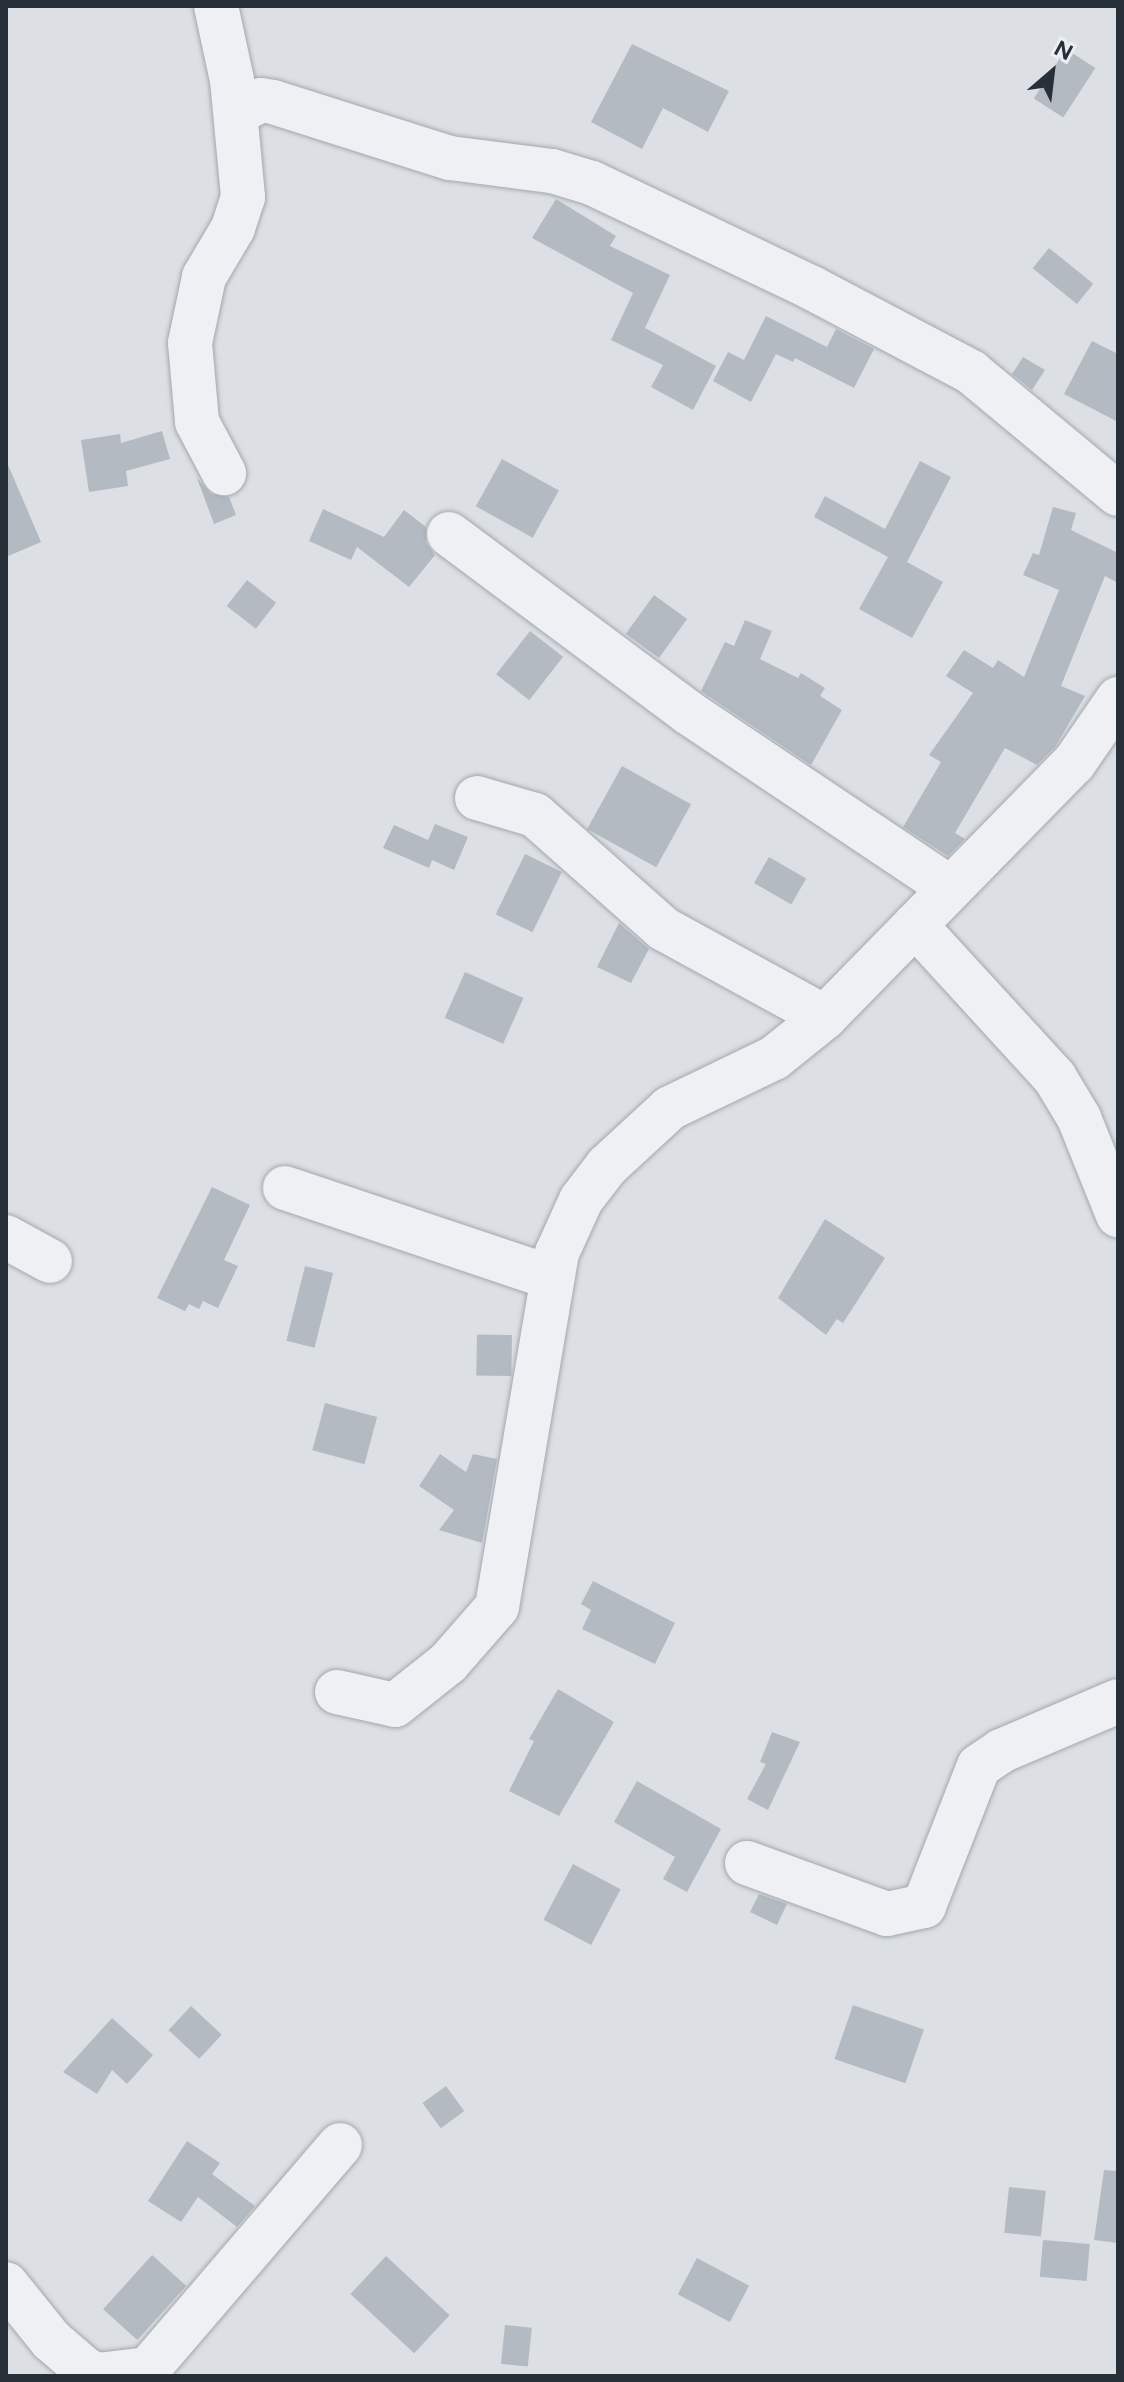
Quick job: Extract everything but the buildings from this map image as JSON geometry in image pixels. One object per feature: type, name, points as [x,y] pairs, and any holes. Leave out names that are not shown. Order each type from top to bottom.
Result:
[{"type":"street","points":[[216,6],[236,113],[242,203],[204,277],[190,343],[197,422],[224,473]]},
{"type":"street","points":[[236,113],[261,100],[273,102],[450,158],[552,171],[592,183],[812,288],[971,372],[1118,494]]},
{"type":"street","points":[[449,534],[689,713],[950,888]]},
{"type":"street","points":[[337,1692],[395,1705],[448,1663],[494,1613],[508,1563],[552,1278],[562,1236],[581,1200],[625,1144],[670,1108],[774,1058],[825,1017],[1074,763],[1118,699]]},
{"type":"street","points":[[477,798],[535,815],[664,929],[825,1017]]},
{"type":"street","points":[[915,925],[1055,1078],[1079,1118],[1118,1215]]},
{"type":"street","points":[[285,1188],[552,1278]]},
{"type":"street","points":[[6,1237],[50,1261]]},
{"type":"street","points":[[747,1863],[887,1914],[924,1906],[979,1766],[1001,1751],[1118,1701]]},
{"type":"street","points":[[6,2284],[51,2340],[86,2370],[98,2375],[148,2369],[340,2145]]}]
